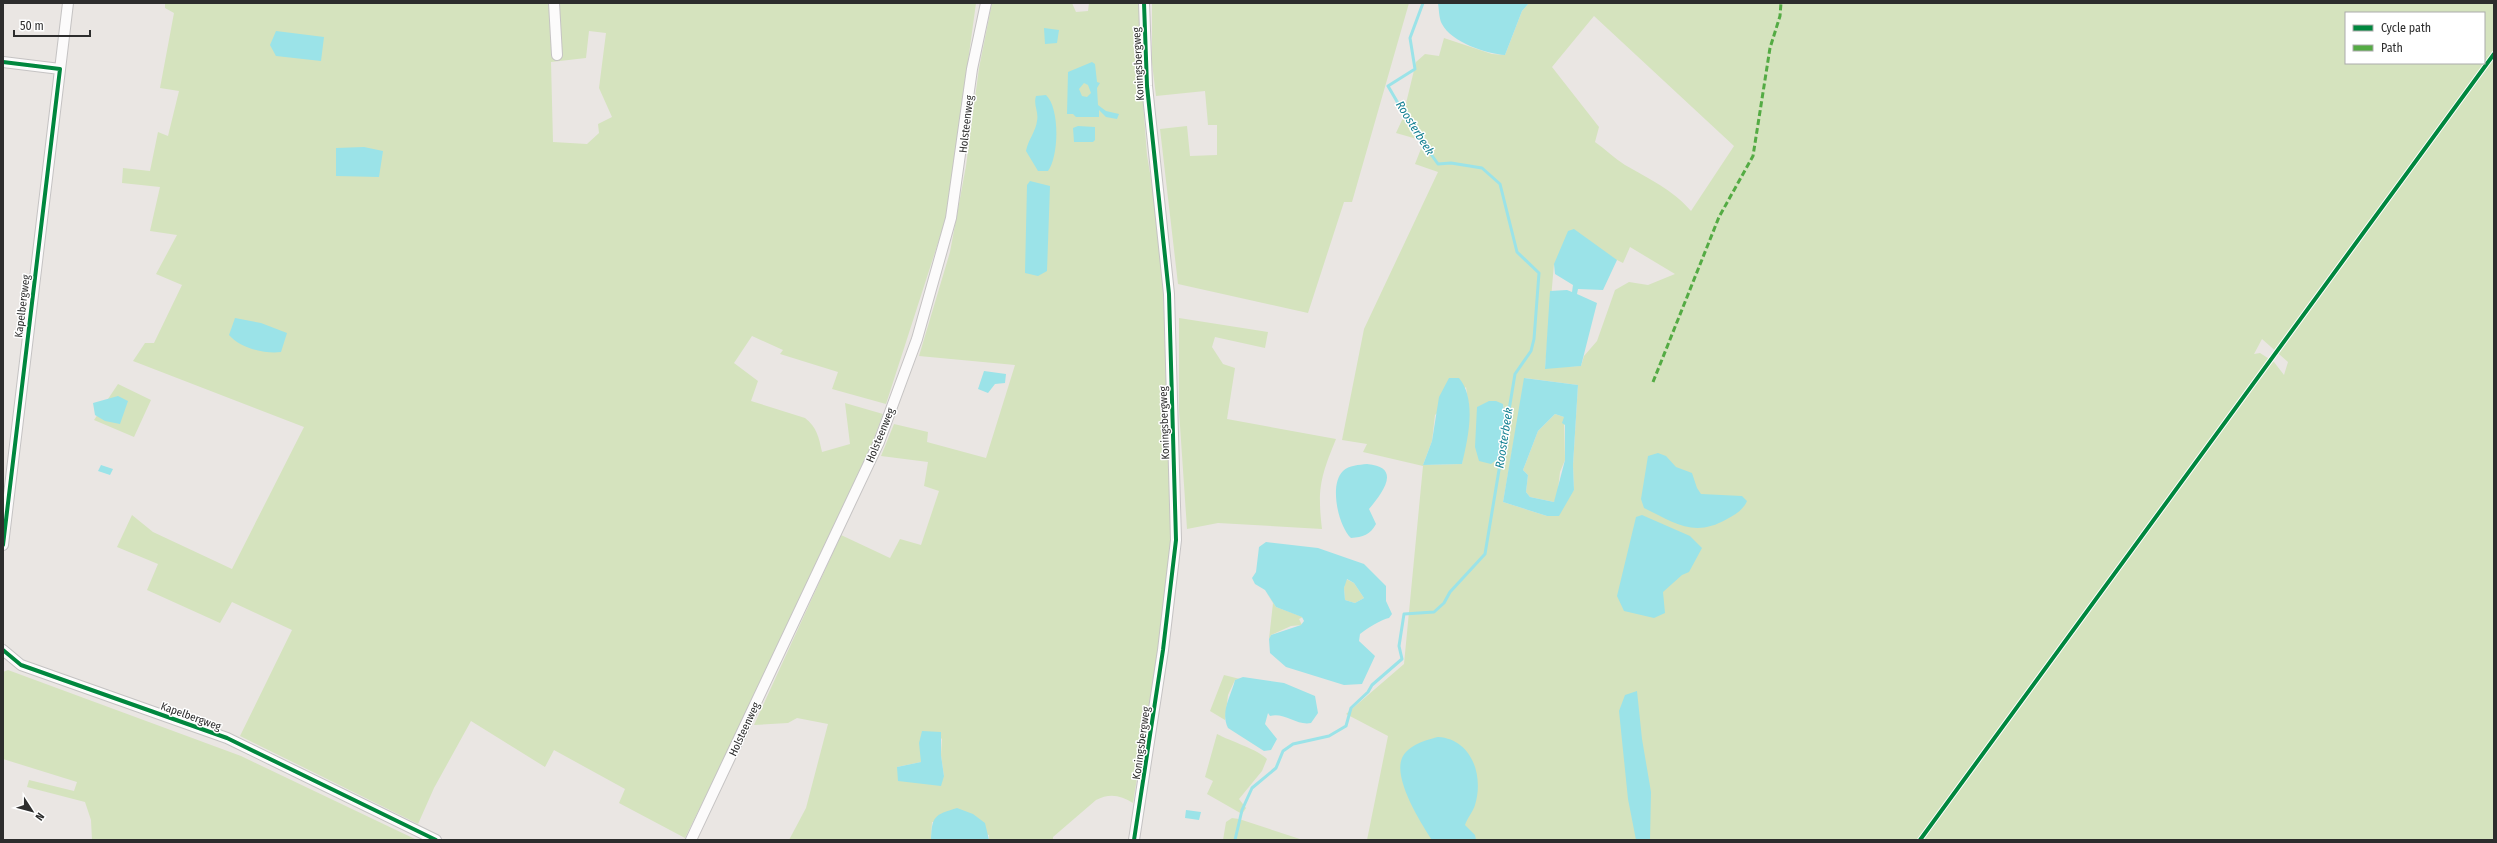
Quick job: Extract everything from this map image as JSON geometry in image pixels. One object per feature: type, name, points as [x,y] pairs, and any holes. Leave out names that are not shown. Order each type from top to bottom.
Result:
[{"type":"street","name":"Kapelbergweg","points":[[3,545],[68,3]]},
{"type":"street","points":[[554,3],[557,55]]},
{"type":"street","name":"Holsteenweg","points":[[691,840],[879,442],[917,339],[951,218],[972,69],[986,3]]},
{"type":"street","name":"Koningsbergweg","points":[[1134,840],[1164,650],[1176,540],[1169,294],[1147,86],[1144,3]]},
{"type":"street","points":[[3,62],[60,69]]},
{"type":"street","name":"Kapelbergweg","points":[[3,651],[21,665],[227,738],[436,840]]},
{"type":"green space","points":[[165,3],[976,3],[947,215],[886,404],[832,389],[838,372],[780,354],[783,350],[752,336],[734,363],[758,381],[751,401],[805,418],[815,429],[822,452],[850,444],[845,403],[883,414],[872,444],[754,698],[685,838],[619,803],[625,789],[554,750],[545,767],[471,721],[434,788],[418,824],[240,736],[292,630],[232,602],[220,623],[147,590],[158,564],[117,547],[132,515],[153,532],[232,569],[304,427],[133,361],[145,343],[154,343],[182,285],[156,274],[177,235],[150,231],[160,187],[122,183],[123,168],[150,171],[158,132],[168,136],[179,91],[160,88],[174,13],[165,8]],"holes":[[[589,31],[606,33],[599,88],[612,117],[598,124],[599,133],[587,144],[553,142],[551,62],[586,58]]]},
{"type":"green space","points":[[992,3],[1072,3],[1076,12],[1088,11],[1089,3],[1140,3],[1139,49],[1147,155],[1158,221],[1163,286],[1171,540],[1158,648],[1133,803],[1124,798],[1115,796],[1106,796],[1096,800],[1053,837],[1053,840],[989,840],[989,835],[932,822],[931,840],[789,840],[806,808],[828,724],[797,718],[788,723],[754,725],[841,535],[890,558],[900,539],[921,545],[939,491],[924,486],[928,462],[881,456],[894,424],[928,432],[927,442],[986,458],[1015,365],[919,356],[950,252],[966,166],[979,68]],"holes":[[[942,738],[941,755],[944,776],[897,767],[921,762]]]},
{"type":"green space","points":[[1152,3],[1409,3],[1352,202],[1344,202],[1308,313],[1178,284],[1160,129],[1187,126],[1190,156],[1217,155],[1217,125],[1208,125],[1205,91],[1156,96],[1152,63]]},
{"type":"green space","points":[[1529,3],[2494,3],[2494,840],[1367,840],[1388,736],[1346,714],[1404,664],[1423,466],[1363,452],[1367,444],[1342,440],[1364,329],[1438,172],[1415,164],[1424,141],[1396,133],[1402,120],[1416,62],[1425,54],[1439,56],[1444,38],[1492,54],[1505,55],[1522,11]],"holes":[[[1594,16],[1734,146],[1691,211],[1668,190],[1625,165],[1595,142],[1599,127],[1552,67]],[[1630,247],[1675,274],[1648,285],[1629,282],[1615,290],[1597,341],[1584,356],[1581,366],[1545,368],[1554,264],[1617,260],[1623,263]],[[2262,339],[2288,362],[2284,375],[2274,362],[2260,353],[2254,354]],[[1525,378],[1578,385],[1573,465],[1574,490],[1547,516],[1503,502]],[[1466,387],[1469,408],[1462,464],[1423,465],[1432,441],[1435,415]],[[1503,404],[1505,420],[1499,458]]]},
{"type":"green space","points":[[1179,318],[1268,332],[1265,348],[1215,337],[1212,347],[1223,364],[1235,368],[1227,419],[1336,439],[1327,463],[1320,492],[1322,529],[1218,523],[1187,529],[1179,411]]},
{"type":"green space","points":[[118,384],[151,400],[134,437],[94,420]]},
{"type":"green space","points":[[1555,414],[1564,417],[1565,460],[1560,472],[1557,498],[1554,502],[1530,497],[1526,492],[1528,475],[1523,470],[1538,431]]},
{"type":"green space","points":[[1346,579],[1354,583],[1364,598],[1355,603],[1345,600],[1344,588]]},
{"type":"green space","points":[[1265,590],[1276,607],[1303,617],[1299,619],[1302,625],[1291,626],[1271,635],[1269,639],[1273,603]]},
{"type":"green space","points":[[8,670],[241,756],[417,840],[92,840],[91,820],[85,802],[27,787],[29,780],[74,791],[77,782],[3,759],[3,672]]},
{"type":"green space","points":[[1224,675],[1240,679],[1235,680],[1228,695],[1225,720],[1210,711]]},
{"type":"green space","points":[[1217,734],[1251,749],[1267,759],[1262,771],[1239,799],[1246,808],[1242,814],[1207,794],[1213,781],[1205,777]]},
{"type":"green space","points":[[1232,818],[1303,840],[1223,840],[1226,822]]},
{"type":"water","points":[[1438,3],[1529,3],[1522,11],[1505,55],[1470,46],[1453,36],[1441,22]]},
{"type":"water","points":[[1044,28],[1059,30],[1057,43],[1045,44]]},
{"type":"water","points":[[276,31],[324,37],[321,61],[276,56],[270,45]]},
{"type":"water","points":[[1092,62],[1095,64],[1097,82],[1100,83],[1097,88],[1098,105],[1106,111],[1119,114],[1117,119],[1106,117],[1099,110],[1099,117],[1076,117],[1073,114],[1067,114],[1068,72]],"holes":[[[1084,83],[1088,85],[1091,93],[1087,97],[1082,96],[1079,89]]]},
{"type":"water","points":[[1046,95],[1051,101],[1054,110],[1056,121],[1056,144],[1052,164],[1048,171],[1038,171],[1026,151],[1037,121],[1035,102],[1036,96]]},
{"type":"water","points":[[1078,126],[1095,127],[1095,140],[1093,142],[1074,142],[1073,128]]},
{"type":"water","points":[[364,147],[383,151],[379,177],[336,176],[336,148]]},
{"type":"water","points":[[1030,181],[1050,186],[1047,271],[1038,276],[1025,273],[1027,185]]},
{"type":"water","points":[[1574,229],[1617,260],[1603,290],[1578,289],[1577,294],[1597,303],[1581,366],[1545,369],[1550,291],[1567,290],[1572,292],[1573,285],[1555,274],[1554,264],[1568,231]]},
{"type":"water","points":[[235,318],[261,323],[287,333],[281,352],[260,351],[246,347],[234,340],[229,335]]},
{"type":"water","points":[[984,371],[1006,374],[1005,383],[995,384],[988,393],[978,389]]},
{"type":"water","points":[[1449,378],[1459,378],[1465,387],[1468,397],[1470,420],[1462,464],[1423,465],[1432,441],[1439,397]]},
{"type":"water","points":[[1524,378],[1578,385],[1573,465],[1574,490],[1559,516],[1547,516],[1503,502]],"holes":[[[1555,414],[1564,417],[1562,423],[1565,425],[1565,460],[1554,502],[1530,497],[1526,492],[1528,475],[1523,470],[1538,431]]]},
{"type":"water","points":[[118,396],[128,401],[120,424],[105,421],[95,415],[93,403]]},
{"type":"water","points":[[1489,401],[1496,401],[1503,404],[1505,420],[1499,458],[1491,464],[1479,461],[1475,447],[1477,407]]},
{"type":"water","points":[[1658,453],[1666,456],[1676,467],[1692,473],[1697,488],[1701,494],[1742,496],[1747,501],[1741,509],[1727,519],[1715,525],[1694,528],[1665,519],[1644,508],[1641,499],[1648,456]]},
{"type":"water","points":[[1367,464],[1378,466],[1384,470],[1387,475],[1386,482],[1384,489],[1369,509],[1376,524],[1374,528],[1366,535],[1351,538],[1346,532],[1339,515],[1336,495],[1337,485],[1339,477],[1345,469]]},
{"type":"water","points":[[101,465],[113,469],[110,475],[98,471]]},
{"type":"water","points":[[1642,515],[1690,536],[1702,548],[1689,572],[1682,575],[1663,592],[1665,613],[1654,618],[1624,611],[1617,596],[1636,517]]},
{"type":"water","points":[[1266,542],[1318,548],[1364,564],[1386,586],[1386,601],[1392,614],[1389,618],[1374,624],[1360,634],[1359,641],[1375,656],[1362,684],[1344,685],[1286,667],[1270,653],[1269,639],[1271,635],[1301,625],[1304,621],[1302,617],[1276,607],[1265,590],[1255,584],[1252,578],[1256,572],[1259,547]],"holes":[[[1347,579],[1354,583],[1364,598],[1355,603],[1345,600],[1344,588]]]},
{"type":"water","points":[[1243,677],[1284,683],[1315,696],[1318,713],[1311,723],[1301,723],[1280,716],[1270,716],[1268,713],[1265,724],[1277,739],[1271,750],[1264,751],[1228,728],[1226,722],[1225,716],[1227,704],[1235,680]]},
{"type":"water","points":[[1637,691],[1642,739],[1651,792],[1650,840],[1636,840],[1628,799],[1619,711],[1625,695]]},
{"type":"water","points":[[922,731],[941,732],[941,755],[944,776],[941,786],[898,781],[897,767],[921,762],[919,743]]},
{"type":"water","points":[[1438,737],[1450,739],[1459,744],[1473,761],[1478,782],[1477,794],[1474,808],[1465,825],[1475,835],[1476,840],[1432,840],[1415,812],[1405,789],[1401,777],[1400,767],[1405,753],[1413,746]]},
{"type":"water","points":[[957,808],[973,814],[985,823],[989,840],[931,840],[932,826],[936,818],[943,813]]},
{"type":"water","points":[[1186,810],[1201,812],[1199,820],[1185,818]]},
{"type":"waterway","name":"Roosterbeek","points":[[1235,840],[1242,810],[1252,788],[1276,768],[1283,751],[1293,744],[1329,736],[1346,726],[1351,708],[1368,692],[1372,685],[1402,659],[1399,646],[1404,614],[1434,612],[1444,603],[1450,592],[1485,554],[1515,374],[1531,351],[1534,339],[1539,273],[1517,252],[1500,184],[1482,168],[1451,163],[1438,164],[1413,129],[1388,86],[1415,69],[1410,38],[1423,3]]},
{"type":"marked path","points":[[1653,382],[1719,217],[1753,156],[1770,48],[1780,16],[1781,3]]},
{"type":"cycle path","points":[[1134,840],[1163,650],[1176,540],[1169,294],[1147,86],[1144,3]]},
{"type":"cycle path","points":[[1920,840],[2494,54]]},
{"type":"cycle path","points":[[3,62],[60,69],[3,545]]},
{"type":"cycle path","points":[[3,650],[21,665],[227,738],[436,840]]}]
